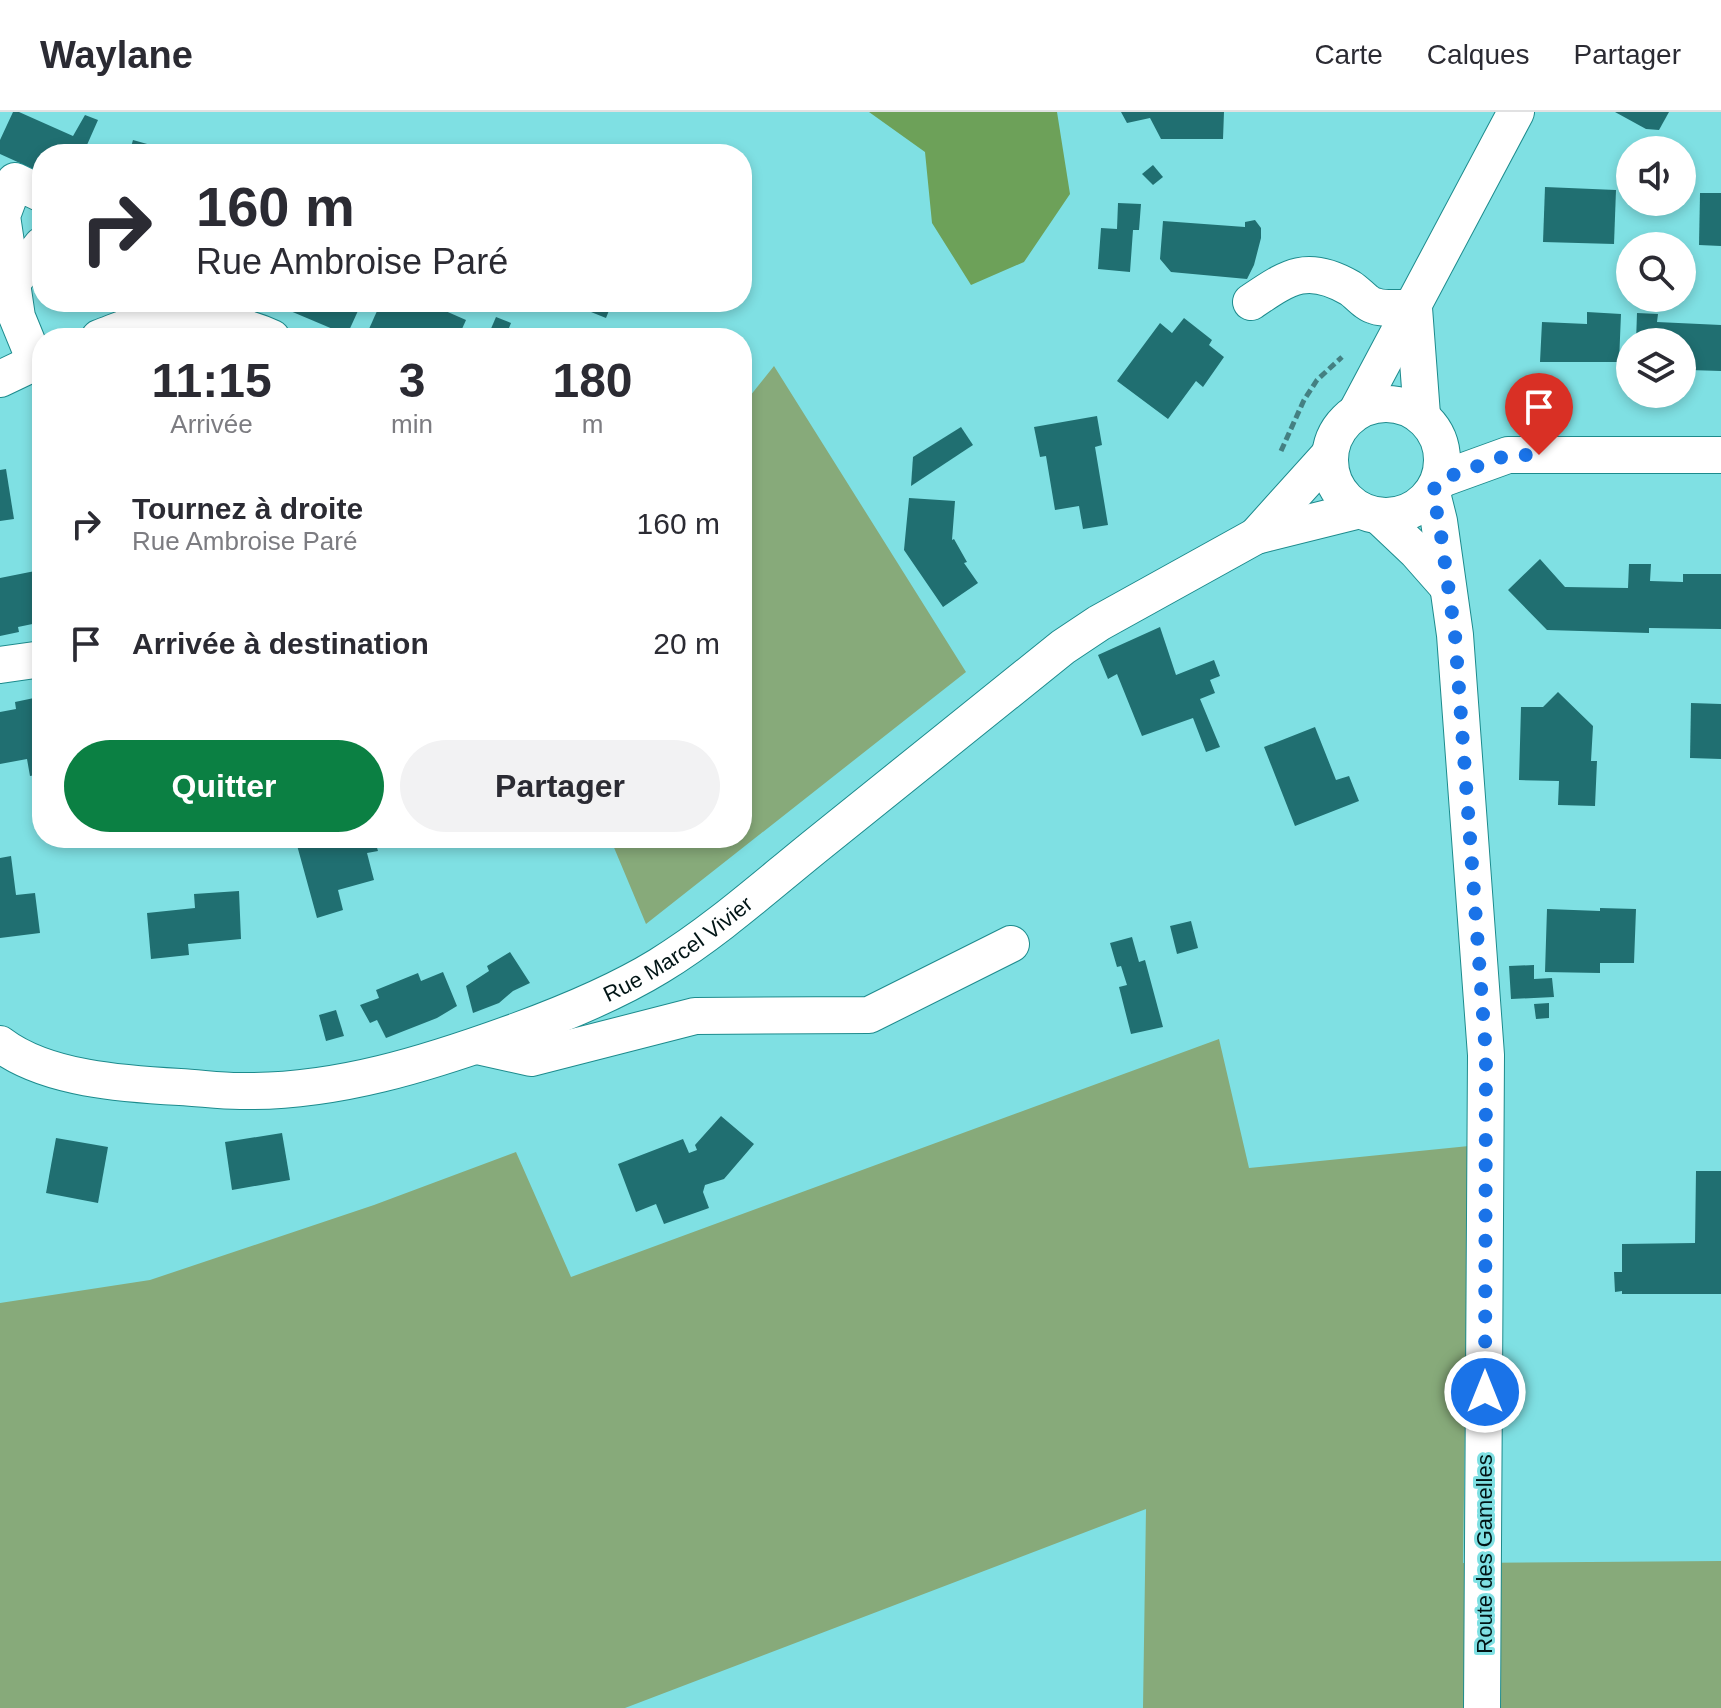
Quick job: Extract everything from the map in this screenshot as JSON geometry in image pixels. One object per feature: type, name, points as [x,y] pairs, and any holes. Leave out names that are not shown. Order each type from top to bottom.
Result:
[{"type":"street","points":[[1447,586],[1417,552],[1370,513],[1342,496],[1331,477],[1329,455],[1338,429],[1358,409],[1516,112]]},
{"type":"street","points":[[32,189],[15,181],[2,216],[17,317],[32,346]]},
{"type":"street","points":[[11,284],[32,258]]},
{"type":"street","points":[[1251,302],[1279,283],[1312,272],[1353,289],[1374,306],[1414,308]]},
{"type":"street","points":[[1414,308],[1429,423],[1441,447],[1443,463],[1436,486]]},
{"type":"street","points":[[126,328],[142,322],[192,328]]},
{"type":"street","points":[[0,379],[32,363]]},
{"type":"street","points":[[1358,409],[1380,403],[1402,405],[1429,423],[1508,455],[1721,455]]},
{"type":"street","name":"Rue Marcel Vivier","points":[[1256,536],[1329,455]]},
{"type":"street","points":[[1370,513],[1399,515],[1417,507],[1436,486],[1508,455]]},
{"type":"street","name":"Route des Gamelles","points":[[1436,486],[1455,635],[1486,1055],[1482,1708]]},
{"type":"street","name":"Rue Marcel Vivier","points":[[0,1044],[40,1065],[90,1077],[138,1085],[242,1091],[298,1088],[358,1079],[477,1046],[606,995],[661,965],[737,909],[1063,647],[1099,623],[1256,536],[1370,513]]},
{"type":"street","points":[[0,665],[32,660]]},
{"type":"street","points":[[477,1046],[531,1058],[695,1016],[869,1015],[1011,944]]},
{"type":"path","points":[[1276,462],[1304,400],[1317,380],[1358,341],[1374,306]]},
{"type":"green space","points":[[869,112],[1057,112],[1070,194],[1024,262],[971,285],[932,223],[925,152]]},
{"type":"green space","points":[[774,366],[966,672],[752,841],[752,394]]},
{"type":"green space","points":[[614,848],[743,848],[646,924]]},
{"type":"green space","points":[[1219,1039],[1249,1168],[1469,1146],[1463,1563],[1721,1561],[1721,1708],[1143,1708],[1146,1509],[625,1708],[0,1708],[0,1303],[150,1280],[374,1205],[516,1152],[571,1277]]},
{"type":"building","points":[[13,112],[73,136],[85,115],[98,120],[87,144],[32,144],[32,168],[0,154],[0,140]]},
{"type":"building","points":[[1121,112],[1224,112],[1223,139],[1161,139],[1150,118],[1127,123]]},
{"type":"building","points":[[1615,112],[1669,112],[1659,130],[1646,129]]},
{"type":"building","points":[[1153,165],[1163,177],[1153,185],[1142,174]]},
{"type":"building","points":[[1545,187],[1616,190],[1614,244],[1543,242]]},
{"type":"building","points":[[1700,193],[1721,193],[1721,246],[1699,245]]},
{"type":"building","points":[[1118,203],[1141,204],[1139,230],[1133,230],[1130,272],[1098,269],[1101,228],[1117,229]]},
{"type":"building","points":[[1255,220],[1261,228],[1261,238],[1247,279],[1171,272],[1160,259],[1163,221],[1245,227],[1245,222]]},
{"type":"building","points":[[293,312],[357,312],[350,328],[330,328]]},
{"type":"building","points":[[377,312],[448,312],[466,320],[462,328],[369,328]]},
{"type":"building","points":[[591,312],[608,312],[606,318]]},
{"type":"building","points":[[1587,312],[1621,314],[1620,328],[1616,328],[1616,362],[1540,362],[1542,322],[1587,324]]},
{"type":"building","points":[[1637,313],[1658,314],[1657,322],[1721,325],[1721,371],[1696,370],[1696,328],[1636,328]]},
{"type":"building","points":[[496,317],[511,323],[509,328],[491,328]]},
{"type":"building","points":[[1184,318],[1212,340],[1209,345],[1224,357],[1203,387],[1196,381],[1168,419],[1117,381],[1160,323],[1172,333]]},
{"type":"building","points":[[1097,416],[1102,445],[1095,447],[1108,525],[1083,529],[1079,506],[1055,510],[1046,456],[1040,457],[1034,427]]},
{"type":"building","points":[[961,427],[973,445],[911,486],[913,457]]},
{"type":"building","points":[[6,469],[14,519],[0,521],[0,470]]},
{"type":"building","points":[[909,498],[955,501],[952,540],[978,583],[943,607],[904,550]]},
{"type":"building","points":[[1540,559],[1565,587],[1628,588],[1629,564],[1651,564],[1650,581],[1683,582],[1683,574],[1721,574],[1721,629],[1649,628],[1649,633],[1547,630],[1508,590]]},
{"type":"building","points":[[32,572],[32,624],[18,627],[19,632],[0,636],[0,578]]},
{"type":"building","points":[[1160,627],[1176,675],[1214,660],[1220,676],[1210,680],[1215,693],[1200,699],[1220,747],[1206,752],[1193,718],[1142,736],[1117,674],[1108,679],[1098,655]]},
{"type":"building","points":[[1558,692],[1593,726],[1591,761],[1597,761],[1595,806],[1558,805],[1559,781],[1519,780],[1521,707],[1543,707]]},
{"type":"building","points":[[32,698],[32,776],[27,759],[0,764],[0,712],[16,709],[15,702]]},
{"type":"building","points":[[1691,703],[1721,704],[1721,759],[1690,758]]},
{"type":"building","points":[[1315,727],[1336,780],[1349,776],[1359,801],[1295,826],[1264,747]]},
{"type":"building","points":[[298,848],[377,848],[378,851],[367,853],[374,880],[338,890],[343,910],[317,918]]},
{"type":"building","points":[[11,856],[16,895],[35,893],[40,933],[0,938],[0,858]]},
{"type":"building","points":[[239,891],[241,939],[188,944],[189,955],[151,959],[147,913],[195,908],[194,894]]},
{"type":"building","points":[[1600,908],[1636,909],[1634,963],[1600,963],[1600,973],[1545,972],[1547,909],[1600,911]]},
{"type":"building","points":[[1191,921],[1198,948],[1177,954],[1170,926]]},
{"type":"building","points":[[1132,937],[1139,962],[1145,960],[1163,1027],[1131,1034],[1119,987],[1127,985],[1121,966],[1117,967],[1110,943]]},
{"type":"building","points":[[510,952],[530,983],[513,991],[499,1003],[473,1013],[466,986],[489,971],[487,966]]},
{"type":"building","points":[[1534,965],[1534,979],[1552,978],[1554,997],[1511,999],[1509,966]]},
{"type":"building","points":[[443,972],[457,1006],[437,1018],[386,1038],[377,1020],[370,1023],[360,1005],[379,998],[376,990],[418,973],[421,981]]},
{"type":"building","points":[[1549,1003],[1549,1018],[1536,1019],[1534,1004]]},
{"type":"building","points":[[336,1010],[344,1036],[326,1041],[319,1015]]},
{"type":"building","points":[[721,1116],[754,1144],[724,1179],[705,1185],[703,1192],[709,1208],[664,1224],[656,1204],[636,1212],[618,1164],[683,1139],[689,1153],[697,1150],[695,1145]]},
{"type":"building","points":[[282,1133],[290,1180],[232,1190],[225,1142]]},
{"type":"building","points":[[56,1138],[108,1147],[98,1203],[46,1193]]},
{"type":"building","points":[[1696,1171],[1721,1171],[1721,1294],[1615,1292],[1614,1272],[1622,1272],[1622,1244],[1695,1243]]},
{"type":"route","points":[[1485,1392],[1486,1055],[1455,635],[1439,521],[1432,493],[1439,480],[1508,455],[1539,455]]}]
